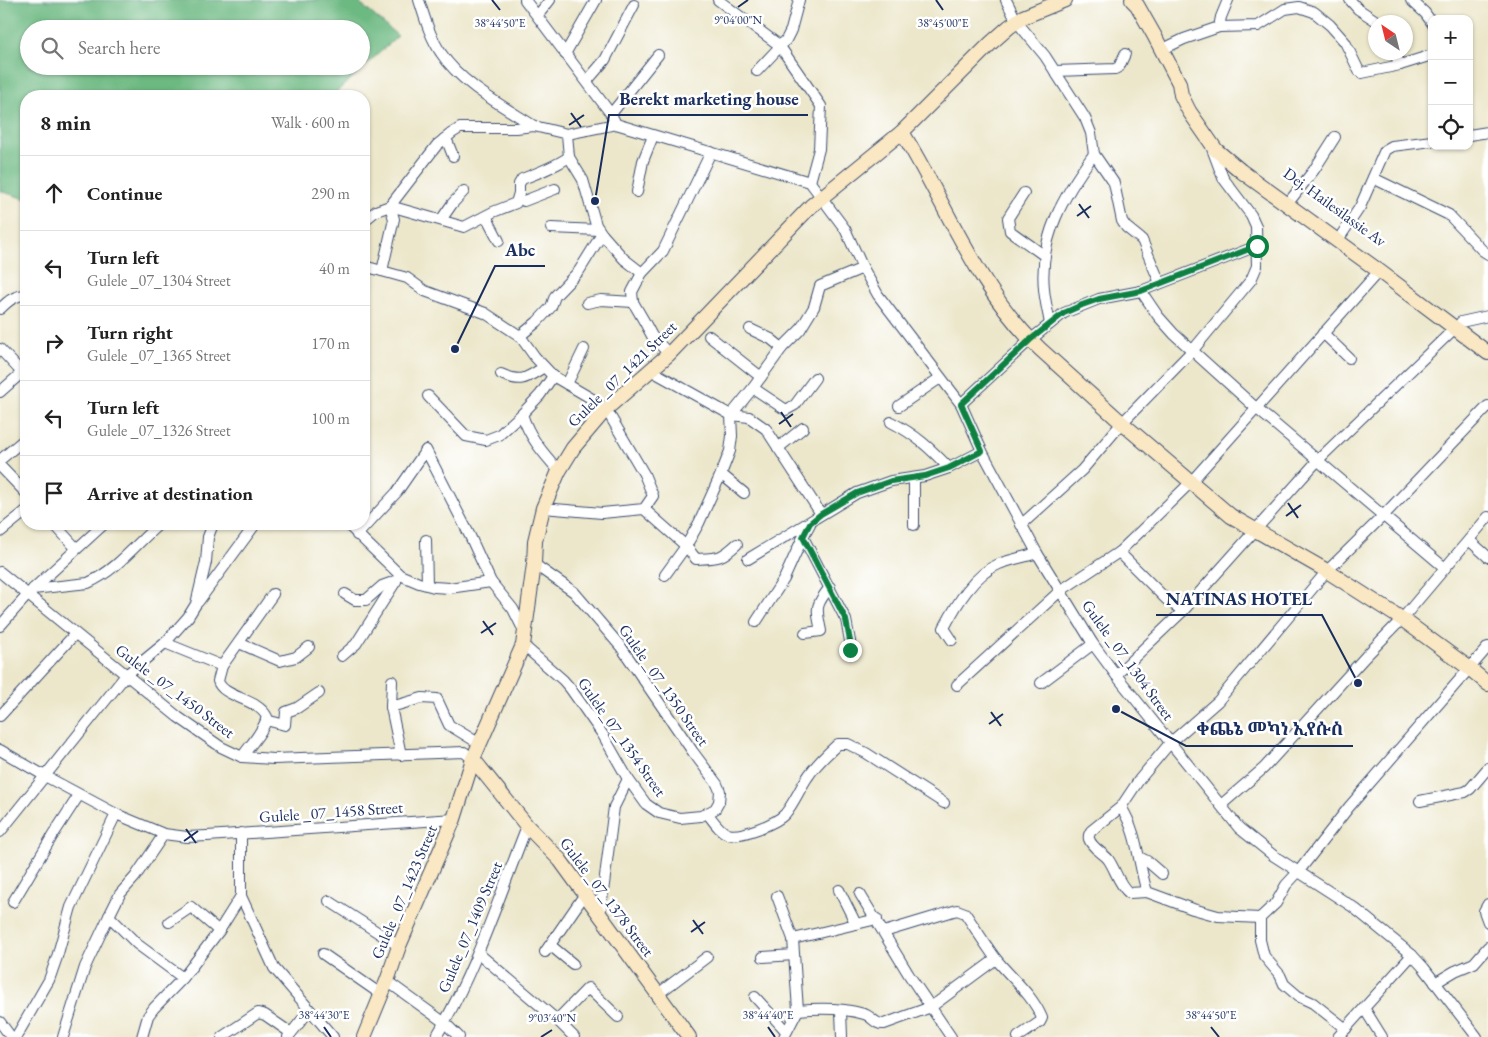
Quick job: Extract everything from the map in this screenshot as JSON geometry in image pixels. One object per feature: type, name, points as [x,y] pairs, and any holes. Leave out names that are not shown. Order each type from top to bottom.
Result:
[{"type":"main road","name":"Gulele _07_1421 Street","points":[[473,759],[524,639],[534,564],[535,541],[543,508],[559,471],[573,448],[606,410],[652,371],[811,206],[902,132],[991,43],[1017,22],[1038,10],[1065,0]]},
{"type":"main road","points":[[1132,0],[1137,5],[1162,50],[1179,83],[1181,95],[1216,150],[1379,271],[1457,325],[1488,353]]},
{"type":"main road","name":"Dej. Hailesilassie Av","points":[[1179,83],[1207,126],[1225,148],[1342,234],[1457,325],[1488,343]]},
{"type":"main road","points":[[902,132],[975,265],[1006,310],[1030,340],[1122,424],[1231,516],[1327,571],[1402,618],[1488,684]]},
{"type":"main road","name":"Gulele _07_1423 Street","points":[[364,1037],[382,995],[399,946],[454,820],[473,759]]},
{"type":"main road","name":"Gulele _07_1378 Street","points":[[473,759],[527,826],[560,860],[689,1037]]},
{"type":"street","points":[[419,0],[428,30],[441,54],[460,74],[495,102],[534,126],[567,134],[616,124],[810,182],[819,149],[821,106],[779,45],[718,0]]},
{"type":"street","points":[[525,0],[587,81],[616,124]]},
{"type":"street","points":[[538,15],[550,0]]},
{"type":"street","points":[[565,54],[596,0]]},
{"type":"street","points":[[757,71],[779,45],[786,40],[791,30],[799,0]]},
{"type":"street","points":[[1006,0],[1017,22],[1030,35],[1088,123],[1092,133],[1094,154],[1114,183],[1122,221],[1126,227],[1142,240],[1160,283]]},
{"type":"street","points":[[1219,27],[1228,0]]},
{"type":"street","points":[[1350,0],[1358,9],[1368,16]]},
{"type":"street","points":[[1411,0],[1428,17]]},
{"type":"street","points":[[587,81],[605,60],[634,5]]},
{"type":"street","points":[[1162,50],[1184,39],[1219,27],[1255,27],[1285,8],[1299,7],[1314,12],[1330,26],[1345,42],[1359,71],[1362,73],[1400,65],[1428,55]]},
{"type":"street","points":[[1054,70],[1115,69],[1119,67],[1125,54]]},
{"type":"street","points":[[611,114],[658,56]]},
{"type":"street","points":[[1398,60],[1400,65]]},
{"type":"street","points":[[370,216],[376,211],[390,206],[437,145],[460,128],[516,128],[534,126]]},
{"type":"street","points":[[1473,134],[1488,132]]},
{"type":"street","points":[[567,134],[569,157],[583,180],[596,225],[624,259],[642,273]]},
{"type":"street","points":[[637,192],[643,160],[652,136]]},
{"type":"street","points":[[1292,198],[1314,170],[1335,137]]},
{"type":"street","points":[[444,139],[448,143],[453,156]]},
{"type":"street","points":[[1021,524],[1082,470],[1122,424],[1193,350],[1251,280],[1257,266],[1254,221],[1227,184],[1208,140]]},
{"type":"street","points":[[1342,234],[1360,207],[1385,150],[1388,147],[1428,142]]},
{"type":"street","points":[[669,354],[652,336],[633,302],[632,292],[642,273],[662,251],[711,152]]},
{"type":"street","points":[[1050,324],[1044,289],[1045,256],[1048,238],[1061,204],[1094,154]]},
{"type":"street","points":[[524,200],[519,184],[522,179],[544,171],[569,157]]},
{"type":"street","points":[[1374,178],[1449,215],[1488,254]]},
{"type":"street","name":"Gulele _07_1304 Street","points":[[810,182],[845,229],[878,295],[961,404],[982,451],[1037,553],[1093,644],[1116,675],[1240,828],[1255,842],[1298,872],[1354,907],[1412,955],[1477,1037]]},
{"type":"street","points":[[390,206],[464,227],[516,203],[555,189]]},
{"type":"street","points":[[441,220],[464,191]]},
{"type":"street","points":[[1024,193],[1008,218],[1010,231],[1045,256]]},
{"type":"street","points":[[382,271],[394,219],[390,206]]},
{"type":"street","points":[[486,216],[499,241]]},
{"type":"street","points":[[551,228],[601,232]]},
{"type":"street","points":[[520,336],[552,307],[555,296],[579,272],[601,232]]},
{"type":"street","points":[[961,404],[1030,340],[1064,313],[1099,299],[1141,291],[1257,246]]},
{"type":"street","points":[[370,268],[407,278],[425,291],[485,313],[520,336],[553,376],[606,410],[644,474],[653,496],[644,509],[602,513],[543,508]]},
{"type":"street","points":[[665,575],[686,546],[699,523],[721,474],[730,451],[732,415],[782,348],[800,330],[809,316],[820,286],[863,268]]},
{"type":"street","points":[[956,684],[1060,591],[1118,552],[1190,483],[1379,271]]},
{"type":"street","points":[[1141,291],[1166,326],[1257,409],[1319,459],[1445,568]]},
{"type":"street","points":[[2,302],[20,295]]},
{"type":"street","points":[[587,303],[601,300],[633,302]]},
{"type":"street","points":[[1116,675],[1183,611],[1319,459],[1457,325],[1488,316]]},
{"type":"street","points":[[750,329],[771,339],[782,348]]},
{"type":"street","points":[[1323,333],[1349,358]]},
{"type":"street","points":[[709,336],[761,377]]},
{"type":"street","points":[[0,349],[20,368]]},
{"type":"street","points":[[567,384],[584,349]]},
{"type":"street","points":[[501,374],[514,379],[524,380],[544,367]]},
{"type":"street","points":[[652,371],[732,415],[749,417],[766,429],[821,514]]},
{"type":"street","points":[[428,396],[466,436],[486,440],[499,435],[522,414],[540,395],[553,376]]},
{"type":"street","points":[[0,392],[20,377]]},
{"type":"street","points":[[754,388],[786,410],[795,405],[815,378]]},
{"type":"street","points":[[899,406],[940,378]]},
{"type":"street","points":[[1488,406],[1384,515],[1327,571],[1218,701],[1170,743],[1139,780],[1121,807],[1091,831],[1088,838],[1093,846],[1108,859],[1124,889],[1129,893],[1147,892],[1192,909],[1218,916],[1260,918],[1276,903],[1286,885],[1349,807],[1488,647]]},
{"type":"street","points":[[522,414],[526,426],[540,450],[559,471]]},
{"type":"street","points":[[891,422],[911,433],[932,449],[949,468]]},
{"type":"street","points":[[778,448],[802,428]]},
{"type":"street","points":[[0,460],[20,443]]},
{"type":"street","points":[[370,521],[397,492],[426,450],[491,582],[513,609],[524,639]]},
{"type":"street","points":[[748,559],[857,493],[881,484],[925,476],[949,468],[982,451]]},
{"type":"street","points":[[0,466],[20,487]]},
{"type":"street","points":[[721,474],[744,493]]},
{"type":"street","points":[[914,478],[914,526]]},
{"type":"street","points":[[644,509],[686,546],[696,559],[717,558],[727,553],[737,544]]},
{"type":"street","points":[[0,532],[20,515]]},
{"type":"street","points":[[1220,805],[1264,768],[1402,618],[1488,517]]},
{"type":"street","points":[[756,622],[784,579],[810,523]]},
{"type":"street","points":[[60,530],[76,548]]},
{"type":"street","points":[[0,626],[31,592],[97,530]]},
{"type":"street","points":[[31,592],[96,579],[122,560],[153,530]]},
{"type":"street","points":[[196,604],[206,562],[208,537],[211,530]]},
{"type":"street","points":[[0,832],[126,675],[165,643],[188,617],[251,530]]},
{"type":"street","points":[[352,530],[398,578],[434,588],[449,588],[491,582]]},
{"type":"street","points":[[357,535],[362,530]]},
{"type":"street","points":[[803,537],[846,620],[850,650]]},
{"type":"street","points":[[426,540],[427,585]]},
{"type":"street","points":[[1469,540],[1488,557]]},
{"type":"street","points":[[1118,552],[1167,600],[1183,611]]},
{"type":"street","points":[[952,640],[944,628],[958,602],[978,579],[998,564],[1037,553]]},
{"type":"street","name":"Gulele _07_1350 Street","points":[[534,564],[574,592],[621,647],[648,684],[693,752],[717,784],[720,791],[719,802],[715,809],[707,813]]},
{"type":"street","name":"Gulele _07_1450 Street","points":[[0,572],[31,592],[76,634],[185,722],[221,747],[242,757],[274,759],[464,752],[473,759]]},
{"type":"street","points":[[345,594],[355,600],[366,600],[382,586],[398,578]]},
{"type":"street","points":[[342,656],[356,644],[398,578]]},
{"type":"street","points":[[805,633],[821,631],[817,612],[819,600],[830,587]]},
{"type":"street","points":[[242,757],[266,720],[265,712],[258,706],[221,688],[218,684],[222,666],[273,594]]},
{"type":"street","points":[[0,716],[76,634]]},
{"type":"street","name":"Gulele_07_1354 Street","points":[[524,639],[570,688],[603,735],[628,779],[646,804],[658,813],[680,818],[701,816],[707,813]]},
{"type":"street","points":[[165,643],[222,666]]},
{"type":"street","points":[[239,643],[280,661],[296,657],[309,647]]},
{"type":"street","points":[[1041,682],[1093,644]]},
{"type":"street","points":[[392,681],[391,707],[401,755]]},
{"type":"street","points":[[266,720],[285,725],[286,712],[297,708],[319,693]]},
{"type":"street","points":[[391,707],[422,698],[436,699],[449,725],[480,744]]},
{"type":"street","points":[[707,813],[721,830],[729,835],[737,836],[783,816],[808,776],[838,744],[848,744],[866,754],[944,803]]},
{"type":"street","name":"Gulele _07_1458 Street","points":[[0,750],[116,814],[164,834],[187,836],[454,820]]},
{"type":"street","points":[[1420,801],[1465,792],[1488,768]]},
{"type":"street","points":[[600,915],[614,807],[628,779]]},
{"type":"street","points":[[13,902],[79,794]]},
{"type":"street","points":[[1121,807],[1131,824],[1147,892]]},
{"type":"street","points":[[0,1022],[17,1036],[49,980],[71,907],[116,814]]},
{"type":"street","name":"Gulele_07_1409 Street","points":[[436,1037],[445,1023],[478,953],[527,826]]},
{"type":"street","points":[[241,833],[241,896],[274,968],[333,1037]]},
{"type":"street","points":[[63,1037],[85,967],[109,916],[120,894],[135,877],[164,834]]},
{"type":"street","points":[[1139,857],[1147,861],[1162,874]]},
{"type":"street","points":[[839,890],[856,924]]},
{"type":"street","points":[[573,964],[547,948],[585,894]]},
{"type":"street","points":[[860,894],[877,919],[909,975],[951,1037]]},
{"type":"street","points":[[142,1037],[148,1016],[183,978],[241,896]]},
{"type":"street","points":[[755,996],[785,1034],[798,1010],[793,938],[778,896]]},
{"type":"street","points":[[329,901],[399,946]]},
{"type":"street","points":[[1488,904],[1484,911],[1488,922]]},
{"type":"street","points":[[169,922],[191,907],[218,931]]},
{"type":"street","points":[[884,932],[957,910],[965,913],[996,959],[1026,991],[1042,1018],[1040,1022],[1018,1037]]},
{"type":"street","points":[[109,916],[137,944],[183,978]]},
{"type":"street","points":[[1260,918],[1264,956],[1280,975],[1284,984],[1293,993],[1313,1003],[1342,1033],[1412,955]]},
{"type":"street","points":[[793,938],[877,919]]},
{"type":"street","points":[[1435,983],[1455,971],[1474,963],[1488,947]]},
{"type":"street","points":[[478,953],[557,1020],[574,1037]]},
{"type":"street","points":[[323,954],[382,995]]},
{"type":"street","points":[[763,956],[794,955]]},
{"type":"street","points":[[658,994],[707,957]]},
{"type":"street","points":[[798,1010],[821,1008],[864,1013],[881,1025],[931,1007],[996,959]]},
{"type":"street","points":[[387,981],[445,1023],[459,1037]]},
{"type":"street","points":[[557,1020],[588,988],[618,1017]]},
{"type":"street","points":[[1364,1008],[1382,1037]]},
{"type":"street","points":[[222,1037],[258,1013],[265,1015],[290,1035],[310,1011]]},
{"type":"street","points":[[841,1011],[842,1037]]},
{"type":"green space","points":[[0,0],[356,0],[398,36],[370,61],[370,20],[20,20],[20,75],[355,75],[339,90],[20,90],[20,197],[0,191]]},
{"type":"place","name":"Berekt marketing house","points":[[595,201]]},
{"type":"place","name":"Abc","points":[[455,349]]},
{"type":"place","name":"NATINAS HOTEL","points":[[1358,683]]},
{"type":"place","name":"ቀጨኔ መካነ ኢየሱስ","points":[[1116,709]]},
{"type":"route","points":[[850,650],[846,620],[803,537],[810,523],[821,514],[857,493],[891,481],[925,476],[949,468],[982,451],[961,404],[1030,340],[1064,313],[1099,299],[1141,291],[1257,246]]}]
